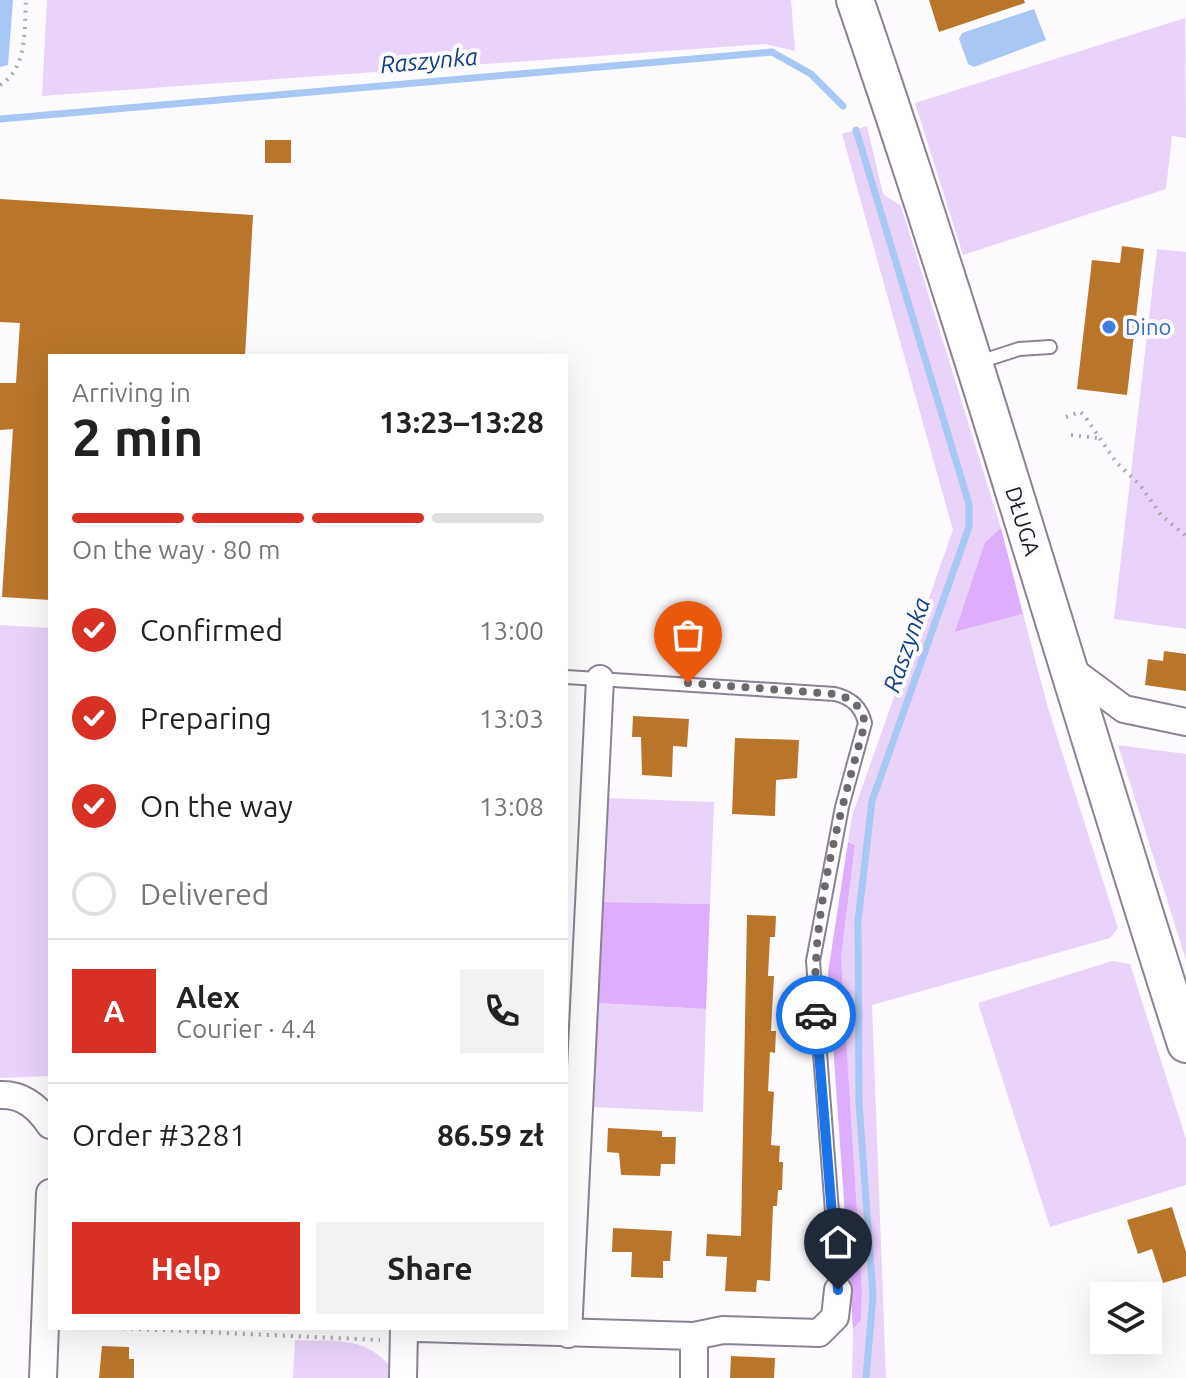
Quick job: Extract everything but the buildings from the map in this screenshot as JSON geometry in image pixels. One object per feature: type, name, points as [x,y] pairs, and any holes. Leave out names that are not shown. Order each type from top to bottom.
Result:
[{"type":"street","name":"DŁUGA","points":[[855,0],[976,363],[1066,666],[1186,1044]]},
{"type":"street","points":[[1066,666],[1124,709],[1186,722]]},
{"type":"street","points":[[568,1334],[572,1094],[600,679]]},
{"type":"street","points":[[0,1095],[10,1095],[33,1104],[48,1123]]},
{"type":"street","points":[[468,1330],[694,1336],[723,1330],[819,1333],[828,1328],[835,1317],[838,1290]]},
{"type":"street","points":[[43,1378],[48,1312]]},
{"type":"street","points":[[395,1336],[403,1378]]},
{"type":"street","points":[[694,1336],[694,1378]]},
{"type":"lane","points":[[976,363],[1019,349],[1050,347]]},
{"type":"lane","points":[[568,677],[835,694],[854,701],[862,712],[865,723],[842,807],[813,961],[838,1290]]},
{"type":"path","points":[[0,85],[10,79],[20,64],[26,0]]},
{"type":"path","points":[[1066,417],[1080,412],[1084,415],[1099,439],[1140,485],[1161,515],[1186,536]]},
{"type":"path","points":[[1071,435],[1099,439]]},
{"type":"path","points":[[182,1330],[379,1339],[395,1336]]},
{"type":"shaded area","points":[[47,0],[791,0],[795,51],[765,44],[42,96]]},
{"type":"shaded area","points":[[1185,18],[1186,138],[1172,136],[1166,189],[963,255],[915,103]]},
{"type":"shaded area","points":[[867,126],[883,194],[901,206],[1001,528],[985,542],[956,632],[1023,614],[1048,708],[1118,928],[1110,938],[872,1005],[886,1378],[852,1378],[853,1329],[861,1320],[862,1292],[841,957],[855,845],[848,842],[852,816],[953,530],[842,134]]},
{"type":"shaded area","points":[[1157,249],[1186,252],[1186,629],[1114,619]]},
{"type":"shaded area","points":[[1001,528],[1023,614],[955,632],[985,542]]},
{"type":"shaded area","points":[[0,625],[48,628],[48,1076],[0,1078]]},
{"type":"shaded area","points":[[1118,745],[1186,754],[1186,960]]},
{"type":"shaded area","points":[[605,798],[714,802],[710,904],[601,902]]},
{"type":"shaded area","points":[[848,842],[855,845],[841,957],[862,1292],[861,1320],[853,1329],[828,973]]},
{"type":"shaded area","points":[[601,902],[710,904],[706,1009],[597,1003]]},
{"type":"shaded area","points":[[1112,961],[1130,964],[1186,1139],[1186,1185],[1050,1227],[978,1003]]},
{"type":"shaded area","points":[[597,1003],[706,1009],[703,1112],[593,1107]]},
{"type":"shaded area","points":[[295,1340],[345,1342],[368,1348],[388,1364],[388,1378],[293,1378]]},
{"type":"water","points":[[0,0],[13,0],[8,65],[0,67]]},
{"type":"water","points":[[1034,9],[1046,40],[974,67],[968,64],[959,39],[962,33]]},
{"type":"waterway","name":"Raszynka","points":[[0,119],[772,52],[811,74],[843,106]]},
{"type":"waterway","name":"Raszynka","points":[[856,130],[969,504],[969,527],[872,801],[858,921],[859,1103],[873,1296],[866,1378]]},
{"type":"way so far","points":[[688,683],[835,694],[854,701],[862,712],[865,723],[842,807],[820,914],[813,961],[816,1015]]},
{"type":"place","name":"Dino","points":[[1109,327]]},
{"type":"route","points":[[816,1015],[838,1290]]}]
